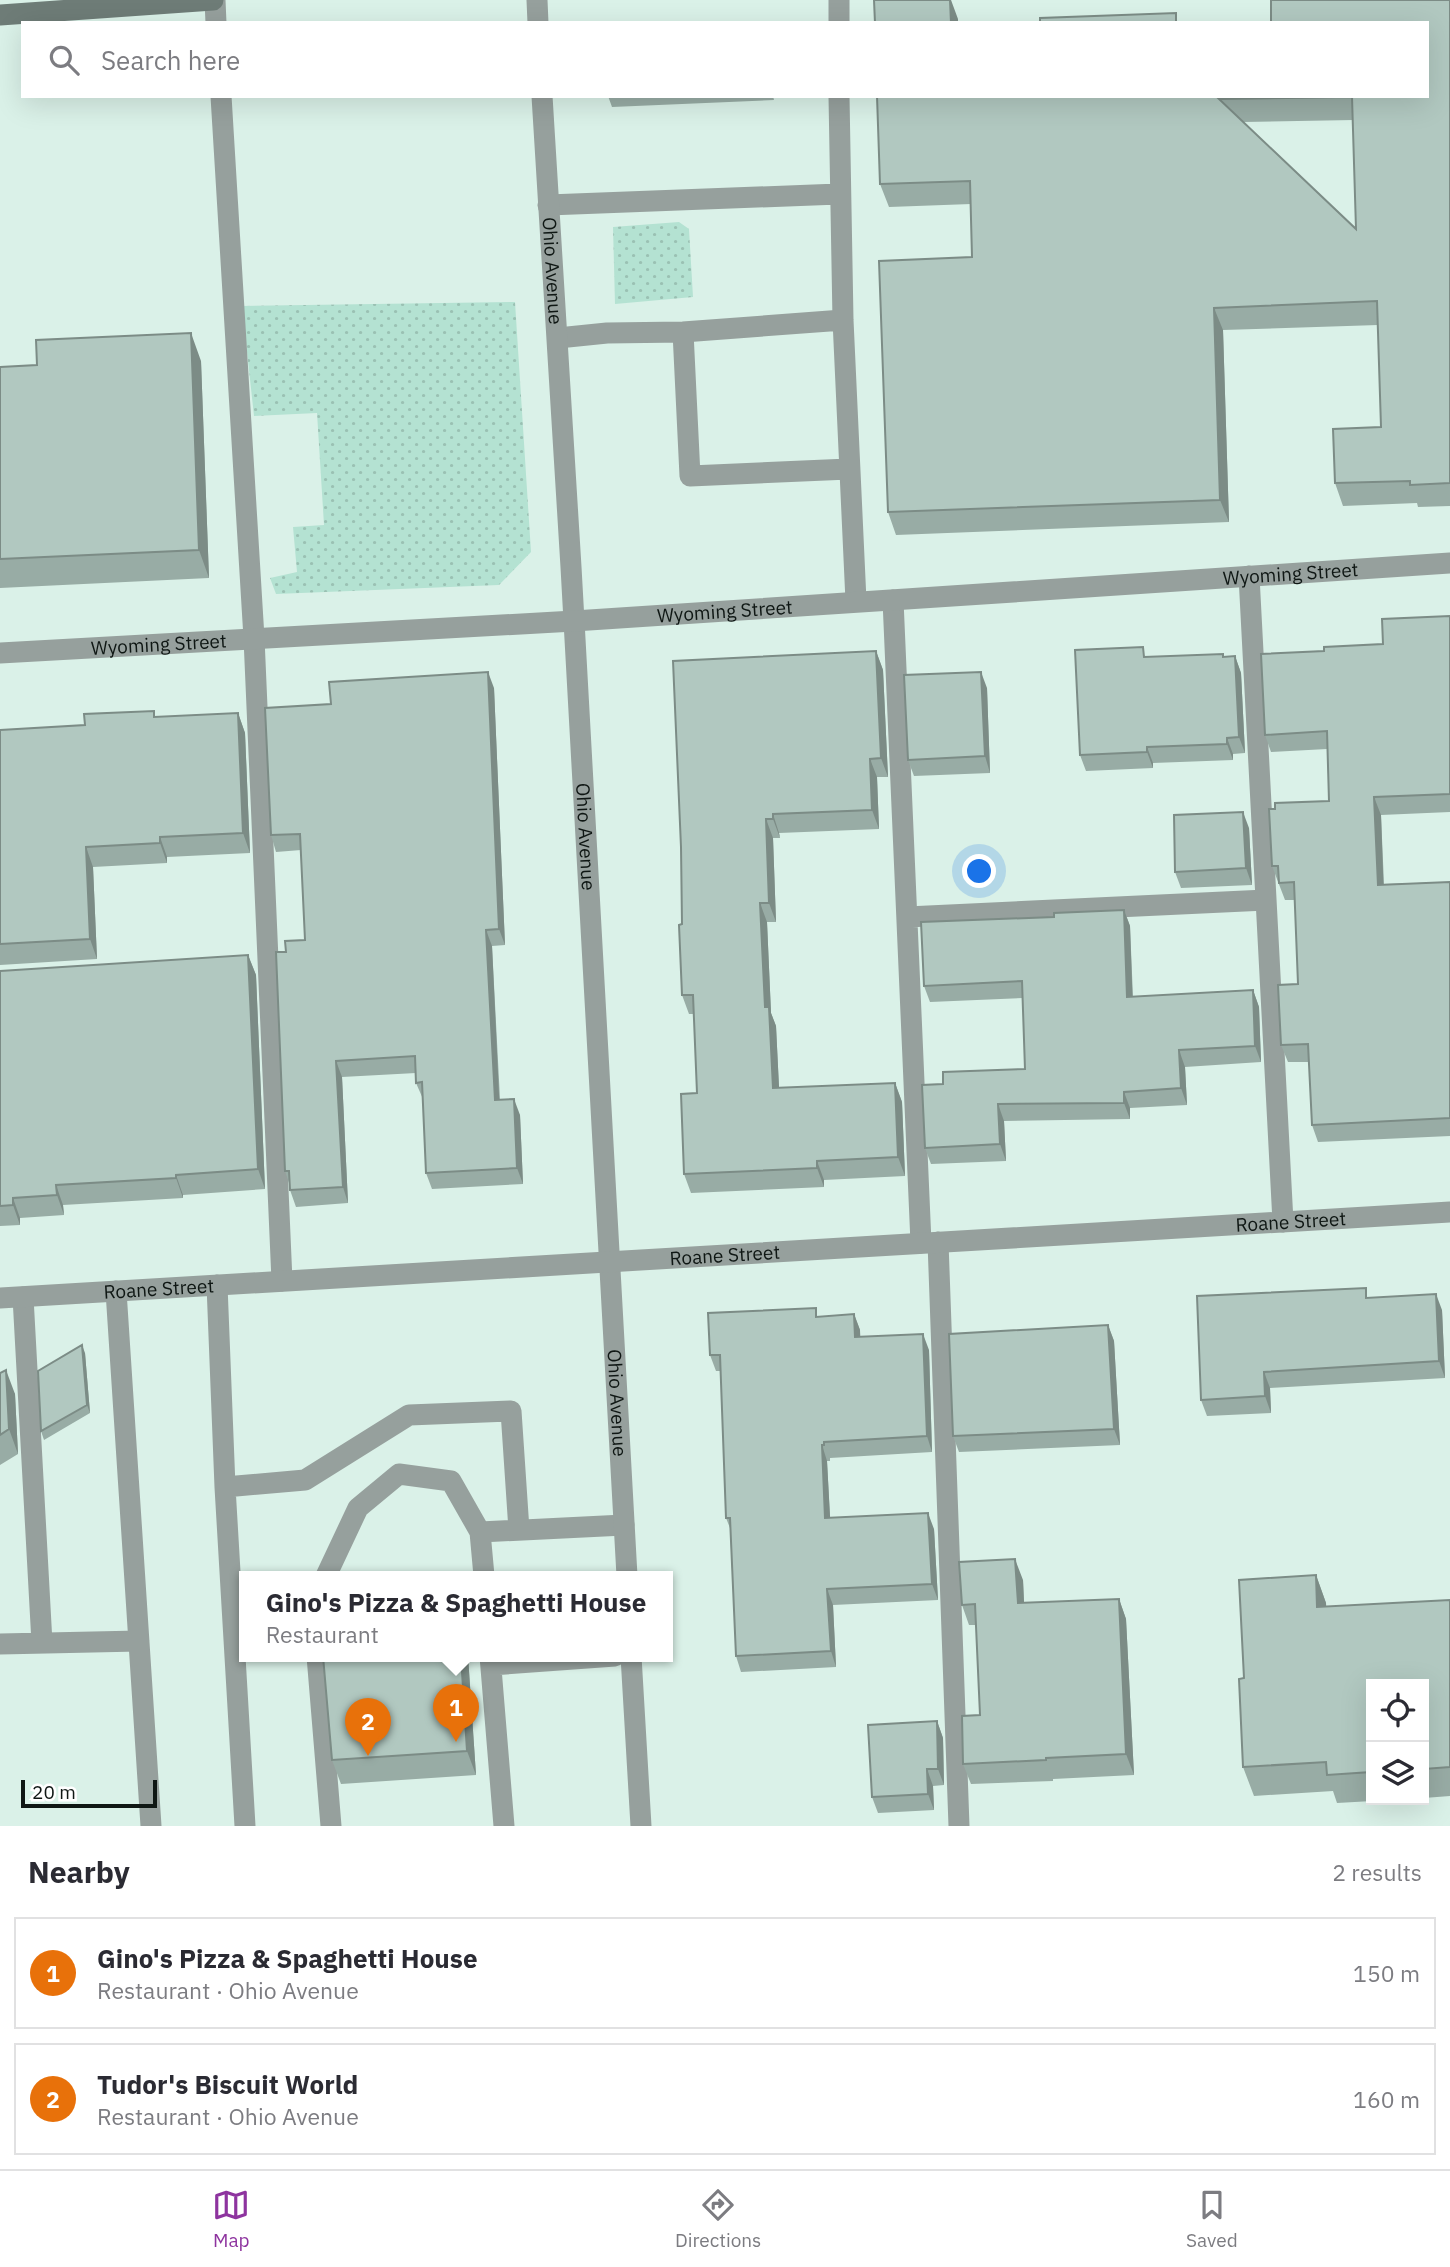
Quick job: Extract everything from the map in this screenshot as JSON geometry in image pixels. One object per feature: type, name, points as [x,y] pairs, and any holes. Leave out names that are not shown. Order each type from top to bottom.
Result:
[{"type":"main road","points":[[0,15],[214,0]]},
{"type":"street","points":[[214,0],[216,21]]},
{"type":"street","points":[[537,0],[538,21]]},
{"type":"street","points":[[839,0],[839,21]]},
{"type":"street","points":[[221,98],[254,638],[282,1281]]},
{"type":"street","name":"Ohio Avenue","points":[[542,98],[558,338],[627,1571]]},
{"type":"street","points":[[839,98],[843,320],[856,601]]},
{"type":"street","points":[[548,205],[839,194]]},
{"type":"street","points":[[558,338],[843,320]]},
{"type":"street","points":[[683,332],[690,476],[849,469]]},
{"type":"street","name":"Wyoming Street","points":[[0,653],[574,621],[1450,563]]},
{"type":"street","points":[[1249,576],[1283,1222]]},
{"type":"street","points":[[893,600],[907,917],[929,1243],[960,1826]]},
{"type":"street","points":[[907,917],[1266,900]]},
{"type":"street","points":[[241,963],[268,961]]},
{"type":"street","name":"Roane Street","points":[[0,1298],[1450,1212]]},
{"type":"street","points":[[217,1285],[225,1486],[245,1826]]},
{"type":"street","points":[[117,1291],[151,1826]]},
{"type":"street","points":[[23,1297],[42,1643]]},
{"type":"street","points":[[225,1486],[305,1480],[409,1415],[511,1411],[519,1530]]},
{"type":"street","points":[[328,1571],[358,1508],[398,1474],[452,1481],[480,1532],[484,1571]]},
{"type":"street","points":[[480,1532],[624,1525]]},
{"type":"street","points":[[0,1644],[139,1641]]},
{"type":"street","points":[[317,1662],[331,1826]]},
{"type":"street","points":[[491,1662],[504,1826]]},
{"type":"street","points":[[631,1662],[641,1826]]},
{"type":"green space","points":[[679,222],[689,229],[693,297],[615,304],[613,227]]},
{"type":"green space","points":[[515,302],[531,552],[499,585],[276,594],[270,578],[297,572],[293,527],[324,525],[317,413],[254,416],[242,306]]},
{"type":"building","points":[[874,0],[950,0],[951,21],[875,21]]},
{"type":"building","points":[[1271,0],[1450,0],[1450,483],[1335,483],[1333,429],[1381,427],[1377,301],[1214,308],[1220,500],[888,512],[879,261],[972,257],[970,181],[880,184],[877,98],[1286,98],[1219,99],[1356,229],[1352,98],[1429,98],[1429,21],[1271,21]]},
{"type":"building","points":[[1176,13],[1176,21],[1040,21],[1040,18]]},
{"type":"building","points":[[191,333],[199,550],[0,559],[0,367],[37,365],[36,340]]},
{"type":"building","points":[[1450,616],[1450,794],[1374,797],[1378,885],[1450,882],[1450,1118],[1312,1125],[1308,1044],[1281,1045],[1278,985],[1298,984],[1294,882],[1279,883],[1278,866],[1272,866],[1269,809],[1275,809],[1275,803],[1329,801],[1327,731],[1265,735],[1261,654],[1324,651],[1324,647],[1383,644],[1382,619]]},
{"type":"building","points":[[1143,647],[1144,657],[1223,654],[1223,657],[1235,656],[1239,737],[1227,738],[1227,744],[1147,747],[1147,752],[1080,755],[1075,650]]},
{"type":"building","points":[[876,651],[881,758],[870,759],[872,810],[773,814],[773,819],[766,819],[769,903],[760,903],[765,1007],[769,1007],[773,1088],[895,1083],[898,1157],[817,1161],[817,1168],[684,1174],[681,1094],[697,1093],[693,995],[682,995],[679,925],[682,924],[681,847],[673,661]]},
{"type":"building","points":[[488,672],[499,929],[486,930],[495,1100],[514,1099],[517,1168],[426,1173],[422,1082],[416,1083],[415,1056],[336,1061],[343,1187],[290,1190],[289,1171],[285,1171],[276,952],[286,952],[285,941],[305,940],[300,834],[271,835],[265,708],[331,704],[329,682]]},
{"type":"building","points":[[981,672],[985,756],[908,760],[904,675]]},
{"type":"building","points":[[154,711],[154,717],[238,713],[243,833],[160,837],[160,843],[86,847],[90,939],[0,944],[0,730],[85,725],[84,714]]},
{"type":"building","points":[[1243,812],[1246,868],[1175,872],[1174,815]]},
{"type":"building","points":[[1124,910],[1127,997],[1253,990],[1255,1046],[1179,1050],[1181,1088],[1124,1092],[1124,1103],[998,1104],[1000,1144],[925,1148],[922,1085],[943,1084],[943,1072],[1025,1069],[1022,981],[924,986],[921,922],[1054,917],[1054,913]]},
{"type":"building","points":[[248,955],[258,1169],[176,1175],[176,1178],[56,1185],[57,1195],[13,1198],[13,1205],[0,1206],[0,971]]},
{"type":"building","points":[[1366,1288],[1366,1298],[1436,1294],[1439,1361],[1264,1372],[1265,1396],[1201,1400],[1197,1296]]},
{"type":"building","points":[[816,1308],[816,1317],[854,1314],[855,1337],[923,1334],[927,1436],[824,1442],[822,1445],[825,1518],[928,1513],[932,1584],[827,1589],[831,1651],[736,1656],[730,1518],[726,1518],[720,1355],[710,1355],[708,1313]]},
{"type":"building","points":[[1108,1325],[1114,1429],[953,1436],[949,1334]]},
{"type":"building","points":[[82,1345],[87,1405],[41,1431],[38,1371]]},
{"type":"building","points":[[6,1370],[9,1429],[0,1435],[0,1373]]},
{"type":"building","points":[[1015,1559],[1018,1603],[1119,1599],[1126,1754],[963,1764],[962,1716],[980,1715],[975,1604],[962,1605],[959,1562]]},
{"type":"building","points":[[1316,1575],[1317,1607],[1450,1600],[1450,1767],[1429,1769],[1429,1679],[1366,1679],[1366,1772],[1327,1775],[1326,1762],[1243,1767],[1239,1679],[1244,1678],[1239,1580]]},
{"type":"building","points":[[324,1662],[461,1662],[467,1751],[332,1760]]},
{"type":"building","points":[[937,1721],[938,1769],[927,1769],[928,1794],[872,1797],[868,1725]]},
{"type":"place","name":"Gino's Pizza & Spaghetti House","points":[[456,1742]]},
{"type":"place","name":"Tudor's Biscuit World","points":[[368,1756]]}]
